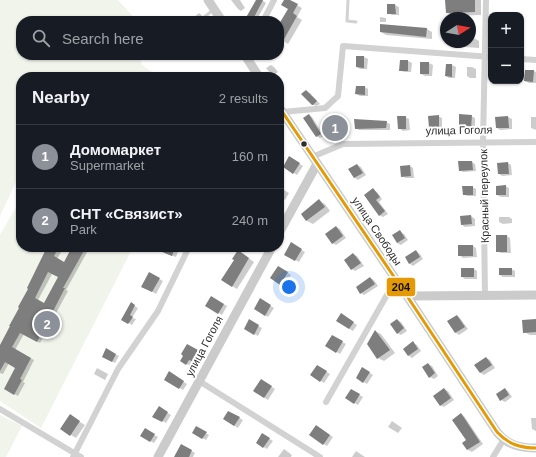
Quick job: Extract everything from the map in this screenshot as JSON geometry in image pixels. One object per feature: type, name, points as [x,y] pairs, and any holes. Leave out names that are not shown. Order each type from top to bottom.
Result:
[{"type":"main road","points":[[208,0],[219,16]]},
{"type":"main road","points":[[248,60],[256,72]]},
{"type":"main road","name":"улица Свободы","points":[[284,114],[497,432],[504,439],[517,446],[536,448]]},
{"type":"main road","points":[[284,223],[314,160]]},
{"type":"main road","name":"улица Гоголя","points":[[158,457],[269,252]]},
{"type":"main road","points":[[407,296],[536,295]]},
{"type":"street","points":[[266,16],[274,0]]},
{"type":"street","name":"Красный переулок","points":[[485,296],[484,142],[488,56],[486,0]]},
{"type":"street","points":[[284,109],[324,108],[338,96],[343,46],[488,56]]},
{"type":"street","points":[[524,59],[536,60]]},
{"type":"street","name":"улица Гоголя","points":[[314,160],[343,144],[536,142]]},
{"type":"street","points":[[0,409],[77,456],[118,369],[158,311],[187,252]]},
{"type":"street","points":[[326,402],[396,279]]},
{"type":"street","points":[[199,381],[320,457]]},
{"type":"street","points":[[493,457],[504,439]]},
{"type":"lane","points":[[348,0],[347,21],[356,22]]},
{"type":"lane","points":[[205,16],[214,9]]},
{"type":"shaded area","points":[[0,0],[118,0],[132,16],[16,16],[16,60],[140,60],[142,65],[152,72],[16,72],[16,182],[0,216]]},
{"type":"shaded area","points":[[16,208],[16,252],[130,252],[41,428],[0,401],[0,235]]},
{"type":"shaded area","points":[[0,415],[22,426],[6,457],[0,457]]},
{"type":"building","points":[[256,0],[263,0],[255,16],[247,16]]},
{"type":"building","points":[[284,0],[290,0],[298,4],[293,13],[297,16],[284,39],[284,16],[288,9],[281,5]]},
{"type":"building","points":[[445,0],[475,0],[475,12],[446,12]]},
{"type":"building","points":[[387,4],[395,4],[396,14],[387,14]]},
{"type":"building","points":[[380,24],[427,28],[426,37],[380,32]]},
{"type":"building","points":[[356,56],[364,56],[364,68],[356,67]]},
{"type":"building","points":[[400,60],[408,60],[408,71],[399,71]]},
{"type":"building","points":[[420,62],[429,62],[429,74],[420,74]]},
{"type":"building","points":[[446,64],[452,64],[452,77],[445,76]]},
{"type":"building","points":[[525,70],[534,70],[533,82],[524,81]]},
{"type":"building","points":[[356,86],[365,86],[365,95],[355,94]]},
{"type":"building","points":[[306,90],[317,101],[313,105],[301,94]]},
{"type":"building","points":[[309,114],[321,134],[316,137],[303,118]]},
{"type":"building","points":[[459,114],[472,115],[471,128],[459,128]]},
{"type":"building","points":[[439,115],[439,127],[429,128],[428,116]]},
{"type":"building","points":[[397,116],[406,116],[406,129],[398,129]]},
{"type":"building","points":[[508,116],[509,128],[496,128],[495,117]]},
{"type":"building","points":[[354,119],[387,121],[386,128],[355,129]]},
{"type":"building","points":[[332,121],[338,121],[339,135],[332,135]]},
{"type":"building","points":[[289,156],[300,163],[293,174],[284,168]]},
{"type":"building","points":[[458,161],[472,161],[473,170],[459,171]]},
{"type":"building","points":[[508,162],[509,174],[498,174],[497,163]]},
{"type":"building","points":[[357,164],[363,173],[354,178],[348,169]]},
{"type":"building","points":[[410,165],[411,176],[401,177],[400,166]]},
{"type":"building","points":[[506,185],[506,195],[496,195],[496,186]]},
{"type":"building","points":[[462,186],[473,186],[473,195],[463,195]]},
{"type":"building","points":[[373,188],[380,197],[376,200],[385,211],[379,216],[364,195]]},
{"type":"building","points":[[319,199],[325,207],[306,221],[301,214]]},
{"type":"building","points":[[471,215],[472,224],[461,225],[460,216]]},
{"type":"building","points":[[336,226],[343,236],[332,244],[325,234]]},
{"type":"building","points":[[400,230],[405,238],[397,243],[392,235]]},
{"type":"building","points":[[496,235],[507,235],[507,252],[496,252]]},
{"type":"building","points":[[291,242],[302,249],[295,261],[284,255]]},
{"type":"building","points":[[458,245],[473,245],[473,256],[458,256]]},
{"type":"building","points":[[416,250],[420,257],[409,264],[405,257]]},
{"type":"building","points":[[45,252],[56,252],[54,256],[64,262],[69,252],[83,252],[63,288],[65,288],[37,342],[20,333],[12,347],[31,358],[20,379],[22,380],[14,395],[4,389],[15,368],[5,362],[0,371],[0,345],[28,289],[27,288]],"holes":[[[48,272],[58,277],[44,303],[35,298]]]},
{"type":"building","points":[[162,252],[173,252],[172,256]]},
{"type":"building","points":[[237,252],[241,252],[249,258],[232,287],[221,280],[234,260],[232,259]]},
{"type":"building","points":[[353,253],[361,263],[351,270],[344,260]]},
{"type":"building","points":[[278,266],[288,272],[280,285],[270,278]]},
{"type":"building","points":[[461,268],[474,268],[474,277],[461,277]]},
{"type":"building","points":[[499,268],[512,268],[512,275],[499,275]]},
{"type":"building","points":[[149,272],[160,278],[152,292],[141,287]]},
{"type":"building","points":[[370,277],[375,284],[360,294],[356,287]]},
{"type":"building","points":[[211,296],[224,304],[218,314],[205,306]]},
{"type":"building","points":[[260,298],[271,305],[265,316],[254,309]]},
{"type":"building","points":[[131,302],[135,305],[130,315],[133,317],[128,324],[121,320]]},
{"type":"building","points":[[341,313],[354,322],[349,329],[336,321]]},
{"type":"building","points":[[457,315],[465,327],[455,333],[447,321]]},
{"type":"building","points":[[249,319],[259,325],[254,335],[244,329]]},
{"type":"building","points":[[397,319],[404,328],[397,334],[390,324]]},
{"type":"building","points":[[536,319],[536,332],[523,333],[522,320]]},
{"type":"building","points":[[375,330],[390,350],[377,359],[367,344]]},
{"type":"building","points":[[332,335],[343,341],[336,353],[325,346]]},
{"type":"building","points":[[413,341],[418,349],[408,356],[403,349]]},
{"type":"building","points":[[187,344],[198,350],[192,361],[189,360],[186,365],[180,361],[183,356],[181,354]]},
{"type":"building","points":[[106,348],[116,354],[112,362],[102,357]]},
{"type":"building","points":[[486,357],[492,365],[480,373],[474,365]]},
{"type":"building","points":[[428,363],[435,373],[429,378],[422,367]]},
{"type":"building","points":[[317,365],[327,371],[320,382],[310,375]]},
{"type":"building","points":[[362,367],[370,372],[363,383],[356,378]]},
{"type":"building","points":[[169,371],[184,381],[179,389],[164,380]]},
{"type":"building","points":[[261,379],[272,386],[264,398],[253,391]]},
{"type":"building","points":[[444,388],[451,398],[440,406],[433,396]]},
{"type":"building","points":[[505,388],[509,395],[500,401],[496,394]]},
{"type":"building","points":[[351,389],[360,394],[354,404],[345,398]]},
{"type":"building","points":[[159,406],[168,412],[162,422],[152,417]]},
{"type":"building","points":[[228,411],[240,417],[234,426],[223,419]]},
{"type":"building","points":[[461,413],[480,442],[467,450],[462,443],[466,440],[452,420]]},
{"type":"building","points":[[70,414],[80,421],[70,436],[60,429]]},
{"type":"building","points":[[316,425],[330,435],[323,445],[309,435]]},
{"type":"building","points":[[196,426],[207,432],[202,439],[192,433]]},
{"type":"building","points":[[145,428],[155,434],[150,442],[140,436]]},
{"type":"building","points":[[262,433],[270,438],[263,448],[256,443]]},
{"type":"building","points":[[181,444],[192,450],[189,457],[174,457]]},
{"type":"transit line","name":"204","points":[[284,114],[497,432],[505,440],[525,447],[536,448]]},
{"type":"place","name":"Домомаркет","points":[[335,128]]},
{"type":"place","name":"СНТ «Связист»","points":[[47,324]]}]
